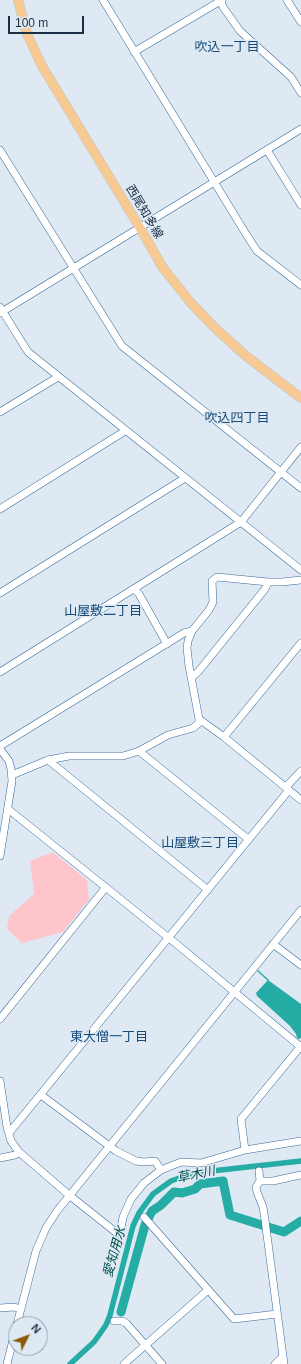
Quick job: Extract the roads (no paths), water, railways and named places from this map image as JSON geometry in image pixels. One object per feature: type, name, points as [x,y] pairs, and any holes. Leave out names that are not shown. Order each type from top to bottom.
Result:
[{"type":"main road","name":"西尾知多線","points":[[18,0],[27,34],[42,66],[163,268],[191,303],[215,328],[246,356],[301,398]]},
{"type":"street","points":[[103,0],[246,234],[258,251],[301,285]]},
{"type":"street","points":[[287,0],[301,22]]},
{"type":"street","points":[[134,52],[215,3],[221,1],[223,7],[240,31],[291,77],[301,92]]},
{"type":"street","points":[[301,129],[140,228],[1,310],[28,352],[301,570]]},
{"type":"street","points":[[267,150],[301,205]]},
{"type":"street","points":[[1,152],[122,346],[301,488]]},
{"type":"street","points":[[0,412],[58,377]]},
{"type":"street","points":[[0,508],[125,430]]},
{"type":"street","points":[[0,672],[241,522],[301,447]]},
{"type":"street","points":[[0,593],[185,478]]},
{"type":"street","points":[[12,775],[48,760],[69,756],[123,756],[139,752],[162,738],[193,728],[199,724],[200,719],[187,648],[192,631],[209,610],[213,602],[212,581],[217,577],[268,582],[301,580]]},
{"type":"street","points":[[192,677],[198,672],[268,582]]},
{"type":"street","points":[[134,589],[139,594],[167,644]]},
{"type":"street","points":[[0,856],[12,775],[8,761],[0,748],[184,633],[192,631]]},
{"type":"street","points":[[224,737],[301,644]]},
{"type":"street","points":[[200,719],[301,800]]},
{"type":"street","points":[[139,752],[248,839]]},
{"type":"street","points":[[48,760],[208,890]]},
{"type":"street","points":[[9,1133],[208,890],[301,771]]},
{"type":"street","points":[[8,809],[169,938],[301,1047],[242,1119],[245,1150]]},
{"type":"street","points":[[0,1019],[106,887]]},
{"type":"street","points":[[19,1316],[29,1273],[41,1238],[51,1219],[69,1194],[109,1147],[301,910]]},
{"type":"street","points":[[273,944],[301,965]]},
{"type":"street","points":[[0,1082],[7,1127],[12,1141],[19,1152],[118,1234],[121,1229],[123,1217],[131,1199],[144,1183],[161,1170],[181,1162],[201,1163],[245,1150],[301,1141]]},
{"type":"street","points":[[41,1095],[109,1147],[136,1161],[155,1161],[161,1170]]},
{"type":"street","points":[[0,1158],[15,1155],[19,1152]]},
{"type":"street","points":[[259,1171],[260,1180],[256,1190],[263,1207],[283,1361],[275,1364]]},
{"type":"street","points":[[260,1180],[273,1181],[301,1175]]},
{"type":"street","points":[[144,1217],[234,1319],[276,1314]]},
{"type":"street","points":[[124,1364],[208,1290]]},
{"type":"street","points":[[0,1308],[14,1307],[21,1309]]},
{"type":"street","points":[[114,1321],[122,1321],[126,1323],[162,1364]]},
{"type":"waterway","points":[[258,971],[268,980]]},
{"type":"waterway","name":"愛知用水","points":[[70,1364],[94,1342],[106,1325],[110,1315],[133,1226],[139,1213],[153,1194],[171,1181],[185,1176],[203,1172],[301,1161]]},
{"type":"waterway","name":"草木川","points":[[121,1312],[145,1225],[152,1211],[161,1205],[174,1192],[182,1193],[195,1189],[200,1184],[223,1181],[230,1215],[284,1232],[301,1221]]},
{"type":"district","name":"吹込一丁目","points":[[227,47]]},
{"type":"district","name":"吹込四丁目","points":[[237,418]]},
{"type":"district","name":"山屋敷二丁目","points":[[103,611]]},
{"type":"district","name":"山屋敷三丁目","points":[[200,843]]},
{"type":"district","name":"東大僧一丁目","points":[[109,1037]]}]
